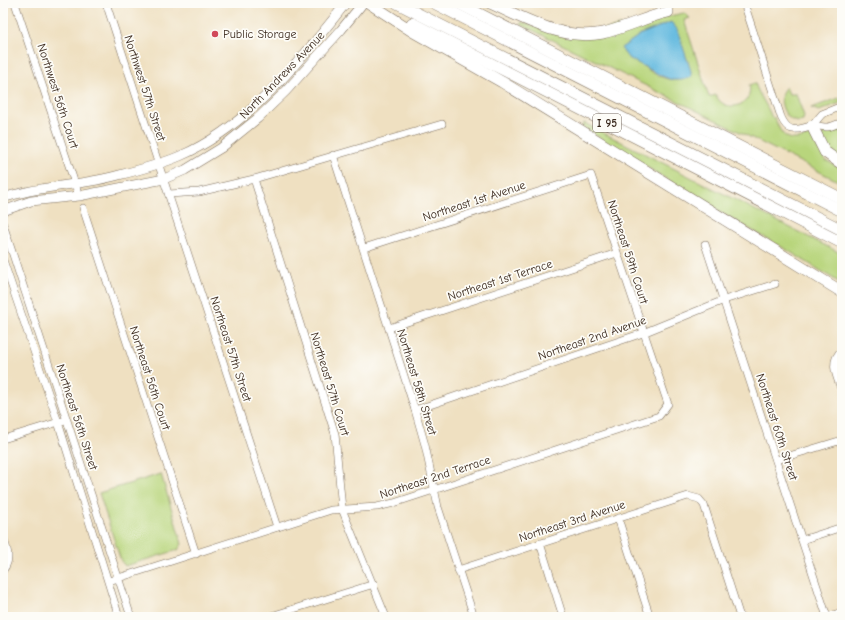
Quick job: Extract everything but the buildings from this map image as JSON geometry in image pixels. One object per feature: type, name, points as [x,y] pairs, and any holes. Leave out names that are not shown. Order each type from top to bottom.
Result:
[{"type":"highway","points":[[369,3],[412,31],[491,75],[842,292]]},
{"type":"highway","name":"I 95","points":[[372,3],[842,243]]},
{"type":"highway","points":[[397,3],[842,230]]},
{"type":"highway","points":[[434,3],[842,211]]},
{"type":"highway","points":[[458,3],[842,199]]},
{"type":"highway","points":[[490,3],[547,28],[581,35],[610,31],[668,12]]},
{"type":"highway","points":[[812,126],[824,152],[842,164]]},
{"type":"main road","name":"North Andrews Avenue","points":[[3,198],[24,191],[117,176],[180,156],[235,123],[278,83],[346,3]]},
{"type":"main road","name":"North Andrews Avenue","points":[[3,211],[31,201],[79,196],[164,179],[185,170],[241,133],[286,91],[341,30],[363,3]]},
{"type":"street","name":"Northwest 56th Court","points":[[15,3],[79,196]]},
{"type":"street","name":"Northwest 57th Street","points":[[106,3],[164,179]]},
{"type":"street","points":[[744,3],[782,120],[788,128],[795,130],[812,126],[829,127],[842,122]]},
{"type":"street","points":[[812,126],[822,114],[842,106]]},
{"type":"street","points":[[169,194],[199,192],[254,179],[442,124]]},
{"type":"street","name":"Northeast 58th Street","points":[[333,155],[415,410],[425,445],[433,490],[474,617]]},
{"type":"street","name":"Northeast 1st Avenue","points":[[364,248],[591,175]]},
{"type":"street","name":"Northeast 59th Court","points":[[591,175],[668,404]]},
{"type":"street","name":"Northeast 57th Street","points":[[164,179],[277,527]]},
{"type":"street","name":"Northeast 57th Court","points":[[254,179],[335,434],[342,509],[374,584],[386,617]]},
{"type":"street","name":"Northeast 56th Court","points":[[83,208],[196,554]]},
{"type":"street","name":"Northeast 56th Street","points":[[3,224],[119,617]]},
{"type":"street","name":"Northeast 60th Street","points":[[705,244],[827,617]]},
{"type":"street","name":"Northeast 1st Terrace","points":[[389,328],[617,253]]},
{"type":"street","name":"Northeast 56th Street","points":[[3,260],[119,578],[131,617]]},
{"type":"street","name":"Northeast 2nd Avenue","points":[[415,410],[643,333],[724,300],[775,284]]},
{"type":"street","points":[[842,350],[836,357],[834,367],[842,391]]},
{"type":"street","name":"Northeast 2nd Terrace","points":[[109,581],[331,510],[377,507],[433,490],[659,416],[668,404]]},
{"type":"street","points":[[3,439],[62,421]]},
{"type":"street","points":[[776,460],[842,440]]},
{"type":"street","name":"Northeast 3rd Avenue","points":[[458,570],[682,496],[693,496],[699,499],[704,505],[740,617]]},
{"type":"street","points":[[618,518],[650,617]]},
{"type":"street","points":[[802,540],[842,527]]},
{"type":"street","points":[[3,537],[8,552],[5,567]]},
{"type":"street","points":[[540,543],[563,617]]},
{"type":"street","points":[[268,617],[374,584]]},
{"type":"street","points":[[827,617],[842,612]]},
{"type":"green space","points":[[684,13],[690,18],[684,20],[709,97],[716,95],[725,105],[738,105],[743,103],[748,98],[750,92],[749,85],[755,83],[772,118],[775,118],[782,133],[788,138],[792,139],[810,136],[825,160],[842,169],[842,183],[520,24],[522,22],[567,37]],"holes":[[[671,22],[688,61],[691,77],[672,80],[651,72],[622,48],[641,34]]]},
{"type":"green space","points":[[786,87],[789,94],[796,94],[804,116],[803,121],[797,122],[791,120],[784,110],[781,97]]},
{"type":"green space","points":[[842,97],[842,102],[819,111],[811,108]]},
{"type":"green space","points":[[584,123],[842,254],[842,284],[787,250],[723,214],[582,127]]},
{"type":"green space","points":[[842,127],[842,159],[826,148],[822,134]]},
{"type":"green space","points":[[161,474],[182,544],[178,550],[125,566],[121,561],[99,493]]},
{"type":"water","points":[[671,22],[677,29],[691,71],[691,77],[682,80],[672,80],[662,76],[628,58],[621,48],[641,34]]},
{"type":"place","name":"Public Storage","points":[[215,34]]}]
